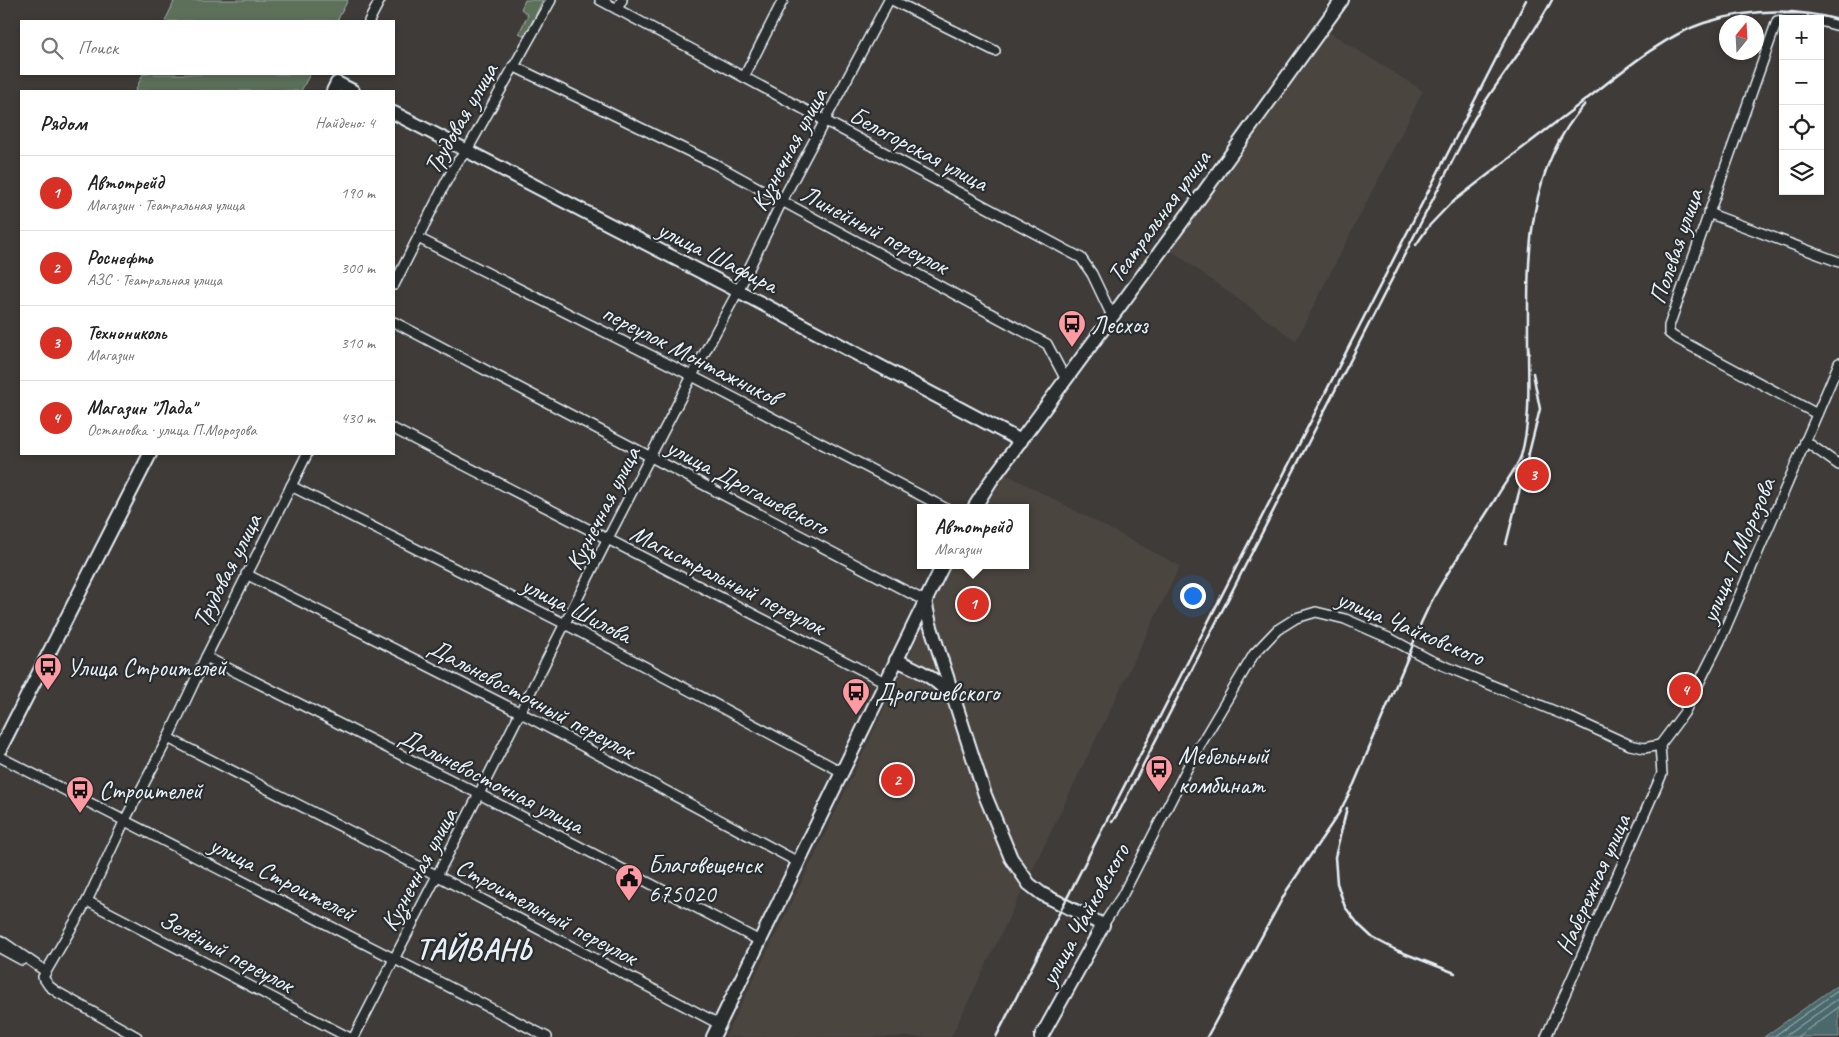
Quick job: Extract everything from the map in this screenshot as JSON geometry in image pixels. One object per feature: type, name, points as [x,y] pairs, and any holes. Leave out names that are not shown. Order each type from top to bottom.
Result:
[{"type":"street","points":[[370,20],[380,0]]},
{"type":"street","name":"Трудовая улица","points":[[395,283],[447,180],[458,161],[466,152],[550,0]]},
{"type":"street","name":"Белогорская улица","points":[[600,0],[1081,258],[1092,274],[1112,316]]},
{"type":"street","points":[[617,9],[622,0]]},
{"type":"street","points":[[744,77],[783,0]]},
{"type":"street","points":[[891,0],[995,51]]},
{"type":"street","name":"Кузнечная улица","points":[[354,1037],[521,713],[607,540],[738,291],[782,201],[891,0]]},
{"type":"street","name":"Театральная улица","points":[[977,504],[1342,0]]},
{"type":"street","name":"Полевая улица","points":[[1779,20],[1777,21],[1708,213],[1669,326],[1669,332],[1674,337],[1817,414]]},
{"type":"street","points":[[1824,22],[1839,26]]},
{"type":"street","name":"Линейный переулок","points":[[513,66],[715,164],[1047,344],[1066,380]]},
{"type":"street","points":[[338,83],[351,90]]},
{"type":"street","name":"улица Шафира","points":[[395,114],[466,152],[738,291],[1021,441]]},
{"type":"street","points":[[1708,213],[1839,262]]},
{"type":"street","name":"переулок Монтажников","points":[[418,238],[692,376],[938,504]]},
{"type":"street","name":"улица Дрогашевского","points":[[395,323],[925,600]]},
{"type":"street","name":"улица П.Морозова","points":[[1660,745],[1684,713],[1720,641],[1839,363]]},
{"type":"street","name":"Магистральный переулок","points":[[395,430],[885,682]]},
{"type":"street","points":[[1805,441],[1839,465]]},
{"type":"street","points":[[0,749],[149,455]]},
{"type":"street","name":"Трудовая улица","points":[[45,971],[87,901],[125,820],[168,738],[246,574],[306,455]]},
{"type":"street","name":"улица Шилова","points":[[291,486],[565,624],[842,772]]},
{"type":"street","points":[[713,1037],[941,569]]},
{"type":"street","name":"Дальневосточный переулок","points":[[246,574],[521,713],[798,862]]},
{"type":"street","points":[[925,600],[930,624],[985,795],[1011,858],[1021,875],[1042,894],[1102,925]]},
{"type":"street","name":"улица Чайковского","points":[[1041,1037],[1102,925],[1122,896],[1193,756],[1254,654],[1277,630],[1296,618],[1316,612],[1345,619],[1391,639],[1430,660],[1569,717],[1630,745],[1644,748],[1660,745]]},
{"type":"street","name":"Дальневосточная улица","points":[[206,657],[479,794],[760,941]]},
{"type":"street","points":[[896,660],[932,678],[944,687],[955,701]]},
{"type":"street","name":"Строительный переулок","points":[[168,738],[719,1024]]},
{"type":"street","name":"Набережная улица","points":[[1546,1037],[1662,774],[1660,745]]},
{"type":"street","name":"улица Строителей","points":[[0,757],[547,1037]]},
{"type":"street","name":"Зелёный переулок","points":[[87,901],[348,1037]]},
{"type":"street","points":[[0,940],[45,971]]},
{"type":"street","points":[[0,948],[45,971]]},
{"type":"street","points":[[45,971],[43,977],[49,986],[137,1037]]},
{"type":"shaded area","points":[[1327,31],[1423,91],[1296,341],[1169,249]]},
{"type":"shaded area","points":[[1006,474],[1180,566],[951,1037],[725,1037],[815,855],[950,569],[1029,569],[1029,504],[984,504]]},
{"type":"green space","points":[[169,0],[348,0],[338,20],[165,20],[174,2]]},
{"type":"green space","points":[[525,0],[543,0],[525,36],[519,33],[528,15],[521,9]]},
{"type":"green space","points":[[143,75],[309,75],[302,90],[135,90]]},
{"type":"water","points":[[1839,984],[1839,1037],[1764,1037]]},
{"type":"railway","points":[[996,1037],[1526,0]]},
{"type":"railway","points":[[1112,822],[1120,810],[1474,119],[1534,31],[1552,0]]},
{"type":"railway","points":[[1416,245],[1429,226],[1450,204],[1631,64],[1674,36],[1721,18],[1754,13],[1806,13],[1839,20]]},
{"type":"railway","points":[[1529,353],[1528,282],[1530,250],[1540,188],[1550,159],[1565,131],[1585,104]]},
{"type":"railway","points":[[1207,1037],[1287,890],[1339,813],[1354,784],[1411,650],[1418,629],[1437,590],[1519,461],[1528,415],[1528,346]]},
{"type":"railway","points":[[1506,544],[1540,409],[1533,373]]},
{"type":"railway","points":[[1347,808],[1335,857],[1337,883],[1345,907],[1359,925],[1373,938],[1396,950],[1455,973]]},
{"type":"place","name":"Лесхоз","points":[[1072,348]]},
{"type":"place","name":"Технониколь","points":[[1533,475]]},
{"type":"place","name":"Автотрейд","points":[[973,604]]},
{"type":"place","name":"Магазин \"Лада\"","points":[[1685,690]]},
{"type":"place","name":"Улица Строителей","points":[[48,691]]},
{"type":"place","name":"Дрогошевского","points":[[856,716]]},
{"type":"place","name":"Роснефть","points":[[897,780]]},
{"type":"place","name":"Мебельный комбинат","points":[[1159,793]]},
{"type":"place","name":"Строителей","points":[[80,814]]},
{"type":"place","name":"Благовещенск 675020","points":[[629,902]]},
{"type":"district","name":"ТАЙВАНЬ","points":[[474,949]]}]
